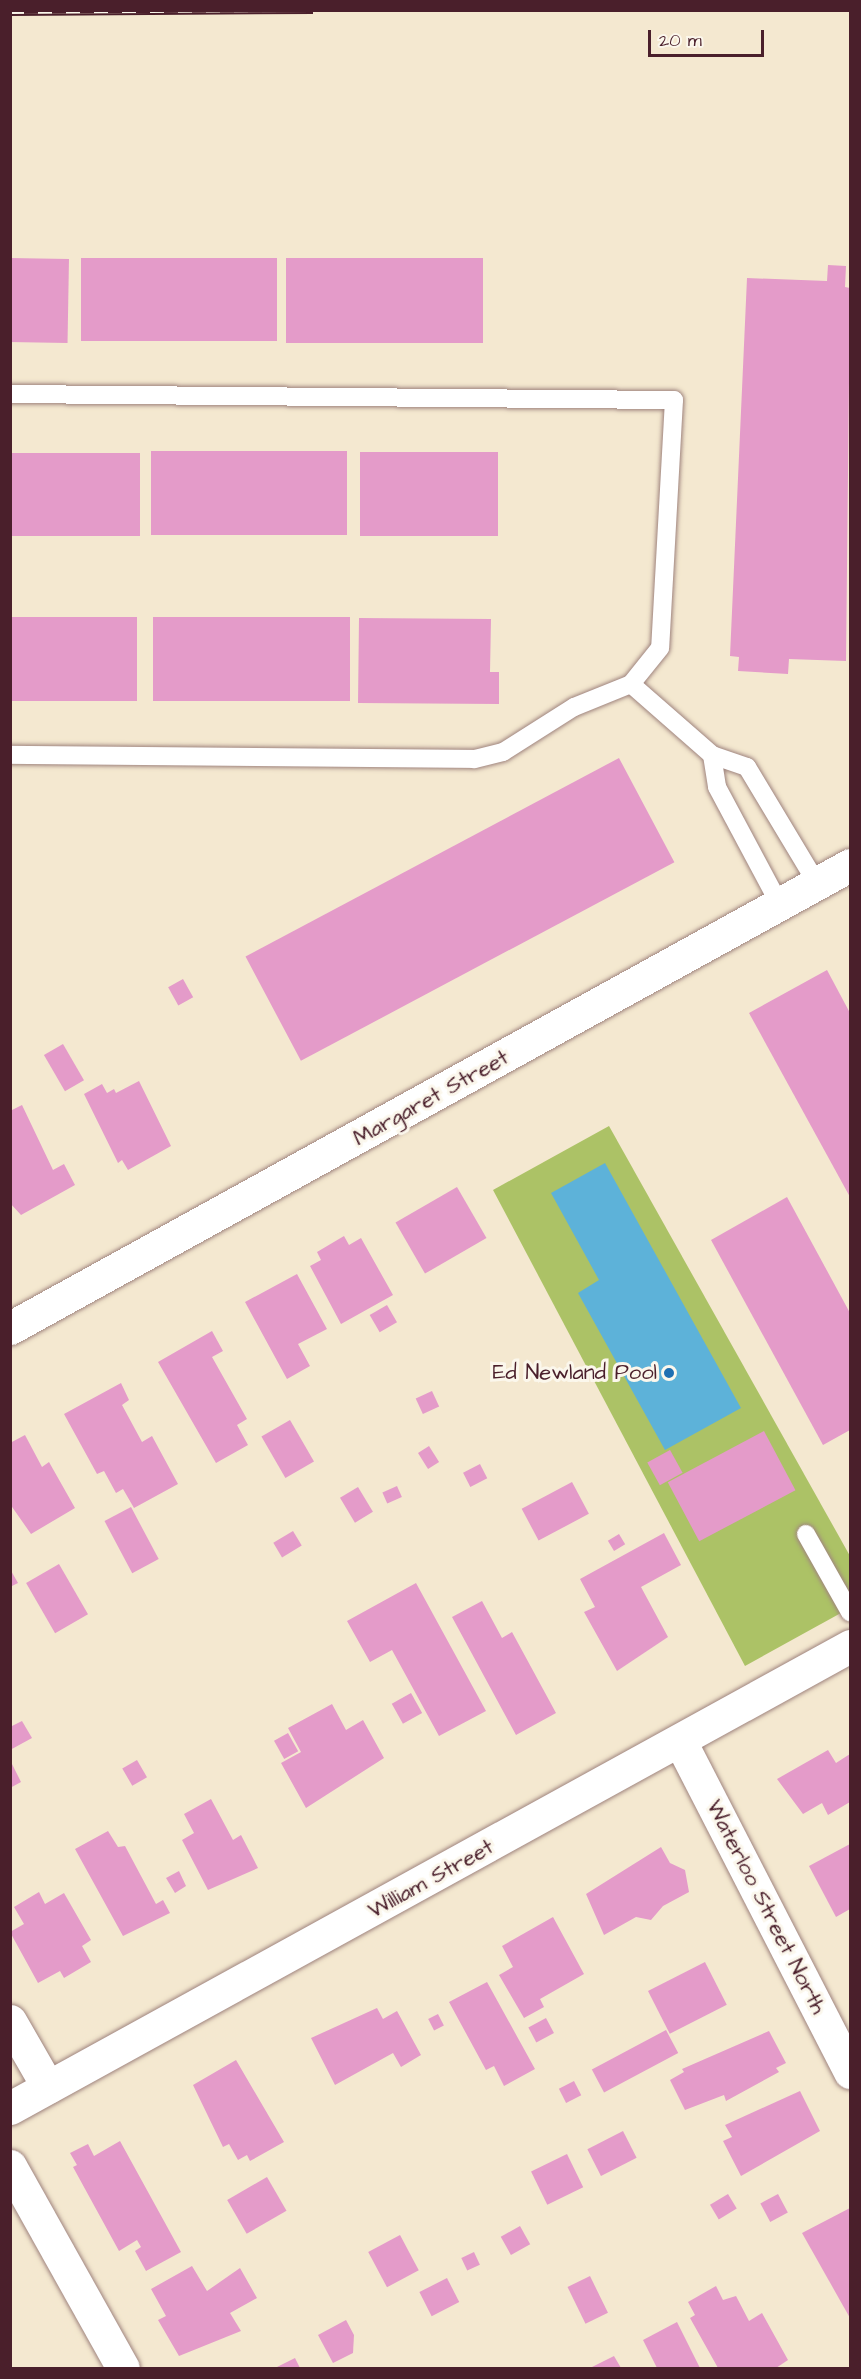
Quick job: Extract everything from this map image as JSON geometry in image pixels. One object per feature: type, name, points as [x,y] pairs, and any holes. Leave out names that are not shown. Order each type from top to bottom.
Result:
[{"type":"street","name":"Margaret Street","points":[[10,1328],[850,865]]},
{"type":"street","name":"William Street","points":[[10,2108],[681,1743],[850,1646]]},
{"type":"street","name":"Waterloo Street North","points":[[681,1743],[850,2072]]},
{"type":"street","points":[[10,2021],[48,2087]]},
{"type":"street","points":[[10,2166],[123,2368]]},
{"type":"lane","points":[[10,394],[674,400],[660,648],[631,684],[574,707],[503,752],[474,759],[10,754]]},
{"type":"lane","points":[[631,684],[712,755],[747,767],[816,882]]},
{"type":"lane","points":[[712,755],[717,787],[778,903]]},
{"type":"lane","points":[[806,1534],[850,1612]]},
{"type":"green space","name":"Ed Newland Pool","points":[[609,1126],[850,1556],[850,1608],[745,1666],[493,1190]]},
{"type":"water","points":[[605,1163],[741,1408],[665,1450],[578,1293],[599,1280],[551,1193]]},
{"type":"building","points":[[10,258],[69,259],[68,343],[10,342]]},
{"type":"building","points":[[81,258],[277,258],[277,341],[81,341]]},
{"type":"building","points":[[286,258],[483,258],[483,343],[286,343]]},
{"type":"building","points":[[828,265],[846,266],[845,287],[850,288],[846,661],[789,659],[788,674],[738,671],[739,657],[730,656],[747,278],[827,281]]},
{"type":"building","points":[[151,451],[347,451],[347,535],[151,535]]},
{"type":"building","points":[[360,452],[498,452],[498,536],[360,536]]},
{"type":"building","points":[[10,453],[140,453],[140,536],[10,536]]},
{"type":"building","points":[[10,617],[137,617],[137,701],[10,701]]},
{"type":"building","points":[[153,617],[350,617],[350,701],[153,701]]},
{"type":"building","points":[[359,618],[491,619],[490,672],[499,672],[499,704],[358,703]]},
{"type":"building","points":[[619,758],[674,862],[301,1061],[246,957]]},
{"type":"building","points":[[827,970],[850,1013],[850,1197],[749,1013]]},
{"type":"building","points":[[183,979],[193,997],[178,1006],[168,987]]},
{"type":"building","points":[[63,1044],[84,1080],[65,1091],[44,1055]]},
{"type":"building","points":[[139,1081],[171,1146],[128,1170],[122,1160],[118,1163],[84,1094],[102,1084],[107,1093],[114,1089],[116,1093]]},
{"type":"building","points":[[22,1105],[53,1170],[64,1164],[75,1185],[21,1215],[10,1203],[10,1111]]},
{"type":"building","points":[[457,1187],[486,1238],[425,1274],[396,1222]]},
{"type":"building","points":[[787,1197],[850,1313],[850,1430],[823,1445],[711,1240]]},
{"type":"building","points":[[344,1236],[349,1245],[361,1238],[393,1295],[341,1324],[310,1266],[321,1260],[317,1252]]},
{"type":"building","points":[[297,1274],[327,1329],[298,1344],[310,1366],[287,1379],[245,1302]]},
{"type":"building","points":[[387,1305],[397,1322],[380,1332],[370,1315]]},
{"type":"building","points":[[212,1331],[223,1351],[212,1357],[247,1419],[237,1425],[248,1445],[216,1463],[158,1362]]},
{"type":"building","points":[[121,1383],[129,1400],[122,1405],[142,1442],[152,1436],[178,1484],[134,1508],[123,1489],[116,1493],[104,1471],[97,1474],[64,1414]]},
{"type":"building","points":[[432,1391],[439,1406],[423,1414],[416,1399]]},
{"type":"building","points":[[290,1420],[314,1462],[285,1478],[261,1436]]},
{"type":"building","points":[[764,1431],[795,1490],[699,1541],[668,1482]]},
{"type":"building","points":[[25,1435],[42,1467],[49,1462],[75,1508],[31,1534],[10,1504],[10,1443]]},
{"type":"building","points":[[429,1446],[439,1462],[428,1469],[418,1453]]},
{"type":"building","points":[[670,1450],[683,1473],[660,1485],[647,1463]]},
{"type":"building","points":[[480,1464],[487,1478],[470,1487],[463,1473]]},
{"type":"building","points":[[572,1482],[589,1514],[539,1541],[522,1509]]},
{"type":"building","points":[[397,1486],[402,1497],[387,1503],[382,1493]]},
{"type":"building","points":[[358,1487],[373,1512],[355,1523],[340,1498]]},
{"type":"building","points":[[131,1507],[159,1559],[132,1573],[105,1521]]},
{"type":"building","points":[[293,1531],[302,1546],[282,1557],[273,1543]]},
{"type":"building","points":[[664,1533],[681,1565],[641,1587],[668,1637],[617,1671],[584,1612],[595,1607],[580,1579]]},
{"type":"building","points":[[619,1534],[625,1544],[614,1551],[608,1541]]},
{"type":"building","points":[[59,1564],[88,1614],[55,1633],[26,1583]]},
{"type":"building","points":[[10,1569],[18,1583],[10,1587]]},
{"type":"building","points":[[416,1583],[486,1711],[439,1736],[392,1650],[370,1662],[347,1621]]},
{"type":"building","points":[[482,1601],[502,1638],[512,1632],[556,1713],[516,1735],[452,1617]]},
{"type":"building","points":[[411,1693],[422,1713],[403,1724],[392,1704]]},
{"type":"building","points":[[332,1704],[346,1730],[363,1720],[384,1758],[306,1808],[281,1763],[301,1752],[288,1728]]},
{"type":"building","points":[[22,1721],[32,1738],[10,1750],[10,1727]]},
{"type":"building","points":[[288,1733],[298,1751],[284,1759],[274,1741]]},
{"type":"building","points":[[828,1750],[836,1763],[850,1754],[850,1802],[828,1815],[822,1803],[803,1814],[777,1779]]},
{"type":"building","points":[[10,1760],[21,1782],[10,1788]]},
{"type":"building","points":[[137,1760],[147,1777],[132,1786],[122,1768]]},
{"type":"building","points":[[211,1799],[233,1840],[241,1835],[258,1868],[208,1890],[182,1840],[194,1833],[184,1814]]},
{"type":"building","points":[[108,1831],[118,1847],[125,1846],[156,1904],[163,1900],[170,1913],[123,1936],[75,1849]]},
{"type":"building","points":[[850,1844],[850,1909],[836,1917],[809,1866]]},
{"type":"building","points":[[661,1847],[670,1863],[685,1870],[689,1892],[663,1906],[651,1920],[636,1917],[604,1935],[586,1894]]},
{"type":"building","points":[[179,1871],[186,1886],[175,1893],[166,1878]]},
{"type":"building","points":[[39,1892],[45,1904],[64,1893],[91,1940],[82,1946],[91,1962],[64,1978],[60,1971],[38,1983],[10,1932],[24,1924],[14,1907]]},
{"type":"building","points":[[553,1917],[584,1974],[540,1999],[544,2007],[524,2018],[499,1975],[513,1967],[502,1946]]},
{"type":"building","points":[[705,1962],[727,2005],[670,2034],[648,1991]]},
{"type":"building","points":[[487,1982],[535,2069],[504,2086],[494,2066],[486,2070],[449,2002]]},
{"type":"building","points":[[377,2008],[383,2019],[397,2011],[421,2055],[401,2067],[393,2053],[335,2085],[311,2038]]},
{"type":"building","points":[[438,2014],[444,2026],[434,2031],[428,2019]]},
{"type":"building","points":[[546,2018],[554,2033],[536,2042],[528,2027]]},
{"type":"building","points":[[666,2030],[678,2053],[604,2092],[592,2069]]},
{"type":"building","points":[[769,2031],[786,2063],[776,2068],[779,2072],[726,2101],[724,2095],[685,2110],[670,2080],[684,2072],[682,2069]]},
{"type":"building","points":[[236,2060],[284,2142],[250,2161],[247,2155],[238,2160],[229,2144],[223,2147],[193,2085]]},
{"type":"building","points":[[574,2081],[581,2095],[566,2103],[559,2089]]},
{"type":"building","points":[[800,2091],[820,2131],[741,2176],[723,2141],[732,2137],[725,2125]]},
{"type":"building","points":[[623,2131],[637,2158],[601,2176],[587,2149]]},
{"type":"building","points":[[120,2141],[181,2252],[146,2271],[135,2251],[141,2247],[137,2240],[119,2251],[73,2167],[77,2165],[70,2153],[88,2144],[94,2156]]},
{"type":"building","points":[[567,2154],[583,2187],[547,2205],[531,2172]]},
{"type":"building","points":[[267,2177],[286,2211],[247,2234],[227,2200]]},
{"type":"building","points":[[728,2194],[737,2209],[719,2219],[710,2205]]},
{"type":"building","points":[[778,2194],[788,2213],[770,2222],[760,2203]]},
{"type":"building","points":[[850,2208],[850,2318],[802,2233]]},
{"type":"building","points":[[520,2226],[530,2244],[511,2255],[501,2237]]},
{"type":"building","points":[[400,2235],[419,2270],[387,2287],[368,2252]]},
{"type":"building","points":[[474,2252],[480,2265],[467,2271],[461,2258]]},
{"type":"building","points":[[192,2266],[207,2291],[240,2268],[257,2298],[230,2313],[241,2331],[179,2356],[158,2320],[166,2316],[151,2289]]},
{"type":"building","points":[[590,2276],[608,2313],[586,2324],[568,2287]]},
{"type":"building","points":[[447,2278],[459,2302],[432,2316],[419,2292]]},
{"type":"building","points":[[716,2286],[723,2300],[736,2296],[749,2321],[762,2313],[788,2360],[776,2368],[718,2368],[690,2318],[695,2315],[688,2302]]},
{"type":"building","points":[[346,2320],[354,2335],[353,2353],[333,2363],[318,2335]]},
{"type":"building","points":[[677,2322],[700,2368],[657,2368],[643,2340]]},
{"type":"building","points":[[614,2356],[621,2368],[590,2368]]},
{"type":"building","points":[[295,2358],[300,2368],[275,2368]]},
{"type":"railway","points":[[10,12],[313,10]]},
{"type":"place","name":"Ed Newland Pool","points":[[669,1373]]}]
